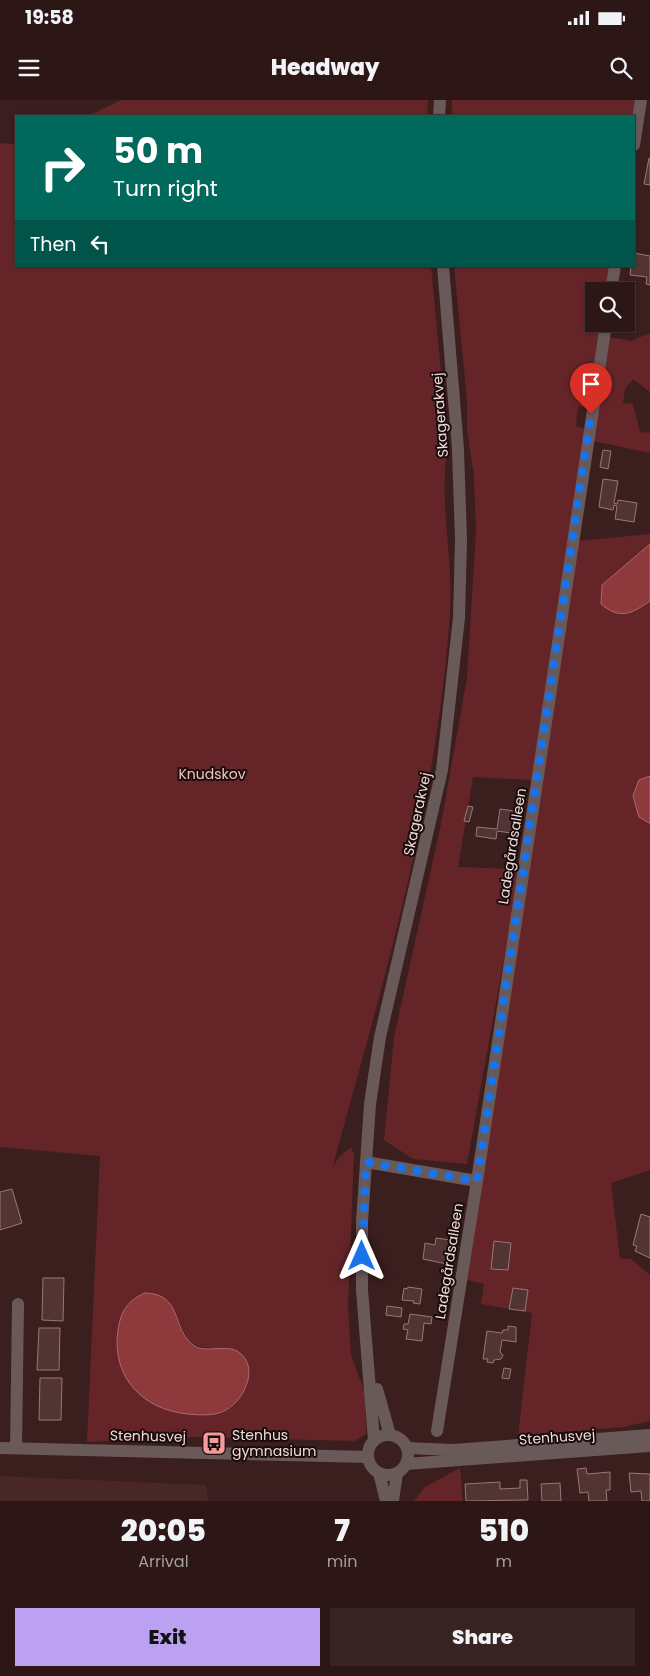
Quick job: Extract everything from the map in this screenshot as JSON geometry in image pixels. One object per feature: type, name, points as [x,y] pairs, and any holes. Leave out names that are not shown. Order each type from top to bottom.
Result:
[{"type":"street","points":[[439,115],[440,100]]},
{"type":"street","points":[[635,139],[641,100]]},
{"type":"street","name":"Skagerakvej","points":[[374,1440],[370,1363],[362,1290],[362,1222],[370,1104],[380,1037],[442,770],[459,618],[458,449],[443,267]]},
{"type":"street","points":[[612,282],[615,267]]},
{"type":"street","name":"Ladegårdsalleen","points":[[436,1431],[477,1181],[605,332]]},
{"type":"street","points":[[366,1162],[477,1181]]},
{"type":"street","points":[[16,1448],[18,1304]]},
{"type":"street","name":"Skagerakvej","points":[[370,1363],[390,1435]]},
{"type":"street","points":[[386,1501],[379,1473],[372,1466],[368,1457],[370,1445],[374,1440],[390,1435],[401,1440],[407,1448],[393,1501]]},
{"type":"street","name":"Stenhusvej","points":[[407,1448],[452,1450],[650,1435]]},
{"type":"street","name":"Stenhusvej","points":[[401,1468],[650,1446]]},
{"type":"street","name":"Stenhusvej","points":[[0,1448],[368,1457]]},
{"type":"street","points":[[379,1473],[388,1475],[401,1468]]},
{"type":"shaded area","points":[[650,544],[650,601],[631,612],[620,614],[601,604],[602,585]]},
{"type":"shaded area","points":[[650,776],[649,823],[639,817],[633,796],[639,780]]},
{"type":"shaded area","points":[[145,1293],[157,1295],[171,1305],[186,1338],[193,1345],[203,1349],[232,1349],[244,1358],[248,1366],[247,1384],[243,1393],[230,1408],[209,1415],[172,1411],[157,1406],[144,1398],[125,1376],[117,1347],[121,1317],[129,1303]]},
{"type":"shaded area","points":[[0,1476],[206,1485],[208,1501],[0,1501]]},
{"type":"green space","points":[[121,100],[428,100],[427,115],[90,115]]},
{"type":"green space","points":[[452,100],[636,100],[634,115],[452,115]]},
{"type":"green space","name":"Knudskov","points":[[0,143],[15,144],[15,267],[431,267],[448,447],[445,510],[450,597],[445,669],[437,733],[426,796],[399,921],[332,1169],[339,1157],[351,1147],[354,1154],[348,1306],[351,1355],[365,1393],[366,1434],[354,1441],[194,1437],[87,1442],[100,1156],[0,1147]],"holes":[[[174,1310],[186,1337],[196,1345],[226,1348],[232,1407],[221,1413],[198,1415]]]},
{"type":"green space","points":[[454,267],[610,267],[607,282],[585,282],[585,332],[600,332],[587,407],[578,407],[576,426],[585,429],[532,780],[473,777],[458,867],[520,869],[467,1164],[413,1159],[384,1140],[394,1037],[441,824],[467,678],[476,531],[474,477],[467,429],[467,401]]},
{"type":"green space","points":[[650,333],[650,392],[633,379],[625,389],[623,403],[633,404],[640,432],[650,433],[650,453],[593,441],[609,337],[631,341]]},
{"type":"green space","points":[[650,534],[650,544],[602,585],[601,603],[614,612],[626,613],[650,601],[650,776],[639,780],[650,823],[650,1170],[611,1183],[620,1258],[631,1259],[650,1275],[650,1421],[623,1427],[518,1436],[532,1313],[481,1304],[484,1284],[467,1280],[578,541]]},
{"type":"green space","points":[[460,1468],[463,1501],[414,1501],[425,1487]]},
{"type":"building","points":[[650,158],[650,185],[644,184]]},
{"type":"building","points":[[635,253],[650,256],[650,285],[646,284],[647,277],[630,275],[631,267],[635,267]]},
{"type":"building","points":[[603,450],[611,451],[608,469],[600,467]]},
{"type":"building","points":[[603,479],[618,481],[614,503],[617,504],[618,500],[637,503],[634,522],[615,519],[617,506],[614,505],[613,510],[599,507]]},
{"type":"building","points":[[468,806],[473,807],[469,822],[464,821]]},
{"type":"building","points":[[500,809],[514,811],[511,833],[497,831],[496,839],[476,836],[477,827],[497,829]]},
{"type":"building","points":[[12,1189],[22,1223],[0,1230],[0,1192]]},
{"type":"building","points":[[641,1214],[650,1217],[650,1258],[635,1251],[637,1246],[633,1245]]},
{"type":"building","points":[[436,1238],[451,1240],[447,1264],[423,1259],[425,1243],[435,1245]]},
{"type":"building","points":[[494,1241],[511,1243],[508,1270],[491,1269]]},
{"type":"building","points":[[43,1278],[64,1278],[63,1321],[42,1320]]},
{"type":"building","points":[[408,1287],[422,1289],[420,1304],[413,1303],[414,1301],[402,1300],[404,1288],[407,1289]]},
{"type":"building","points":[[513,1288],[528,1290],[525,1311],[509,1309]]},
{"type":"building","points":[[387,1306],[402,1308],[401,1317],[386,1315]]},
{"type":"building","points":[[410,1314],[432,1317],[431,1324],[424,1323],[422,1341],[406,1339],[408,1330],[403,1329],[404,1324],[408,1324]]},
{"type":"building","points":[[508,1326],[516,1327],[516,1342],[502,1340],[500,1352],[503,1355],[501,1359],[494,1360],[493,1363],[487,1362],[488,1359],[483,1359],[487,1331],[502,1333],[503,1330],[508,1330]]},
{"type":"building","points":[[39,1328],[60,1328],[59,1370],[37,1370]]},
{"type":"building","points":[[504,1368],[511,1369],[509,1379],[502,1378]]},
{"type":"building","points":[[40,1378],[62,1378],[61,1420],[39,1420]]},
{"type":"building","points":[[586,1468],[587,1474],[610,1472],[610,1490],[606,1490],[607,1501],[589,1501],[588,1492],[580,1493],[577,1469]]},
{"type":"building","points":[[629,1473],[650,1474],[650,1501],[642,1501],[641,1491],[631,1492]]},
{"type":"building","points":[[520,1480],[527,1480],[528,1500],[466,1501],[465,1484],[500,1482],[500,1489],[520,1488]]},
{"type":"building","points":[[560,1483],[561,1501],[542,1501],[541,1484]]},
{"type":"place","name":"Stenhus gymnasium","points":[[214,1443]]},
{"type":"route","points":[[362,1256],[366,1162],[477,1181],[591,414]]}]
